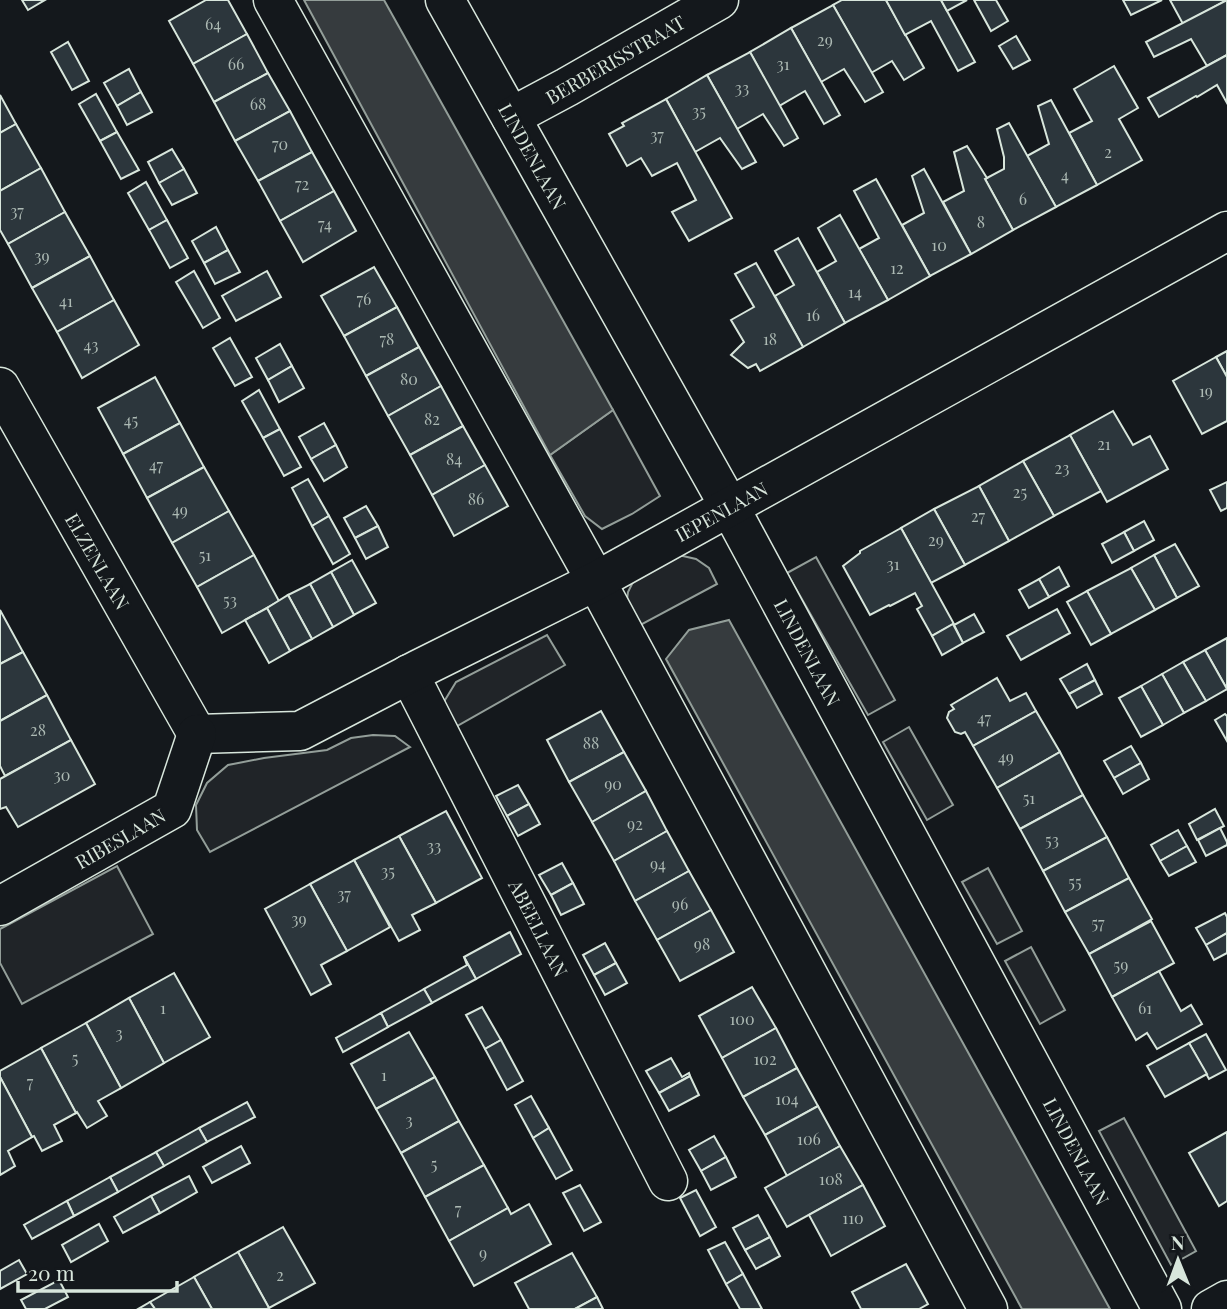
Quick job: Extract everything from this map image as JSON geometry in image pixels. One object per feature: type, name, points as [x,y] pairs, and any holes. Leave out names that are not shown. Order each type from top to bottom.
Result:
[{"type":"street","points":[[273,0],[596,581],[988,1309]]},
{"type":"street","name":"LINDENLAAN","points":[[445,0],[729,506],[1162,1309]]},
{"type":"street","name":"BERBERISSTRAAT","points":[[511,117],[719,0]]},
{"type":"street","name":"IEPENLAAN","points":[[197,734],[300,731],[596,581],[1227,231]]},
{"type":"street","name":"ELZENLAAN","points":[[0,387],[197,734]]},
{"type":"street","name":"ABEELLAAN","points":[[409,674],[668,1181]]},
{"type":"street","name":"RIBESLAAN","points":[[0,906],[172,809],[197,734]]},
{"type":"street","points":[[1211,1309],[1227,1300]]},
{"type":"shaded area","points":[[304,0],[384,0],[613,410],[550,455]]},
{"type":"shaded area","points":[[613,410],[660,496],[602,529],[585,516],[550,455]]},
{"type":"shaded area","points":[[674,554],[696,559],[709,568],[717,584],[633,629],[625,614],[628,592],[637,574]]},
{"type":"shaded area","points":[[816,557],[895,700],[868,715],[787,573]]},
{"type":"shaded area","points":[[729,620],[1110,1309],[1022,1309],[666,659],[689,630]]},
{"type":"shaded area","points":[[547,635],[565,665],[450,730],[444,717],[445,700],[456,682]]},
{"type":"shaded area","points":[[909,727],[953,805],[927,820],[883,742]]},
{"type":"shaded area","points":[[395,736],[410,747],[210,852],[197,830],[196,805],[207,783],[228,765],[327,750],[351,738]]},
{"type":"shaded area","points":[[117,866],[153,934],[22,1004],[0,963],[0,929]]},
{"type":"shaded area","points":[[988,868],[1022,931],[997,944],[962,882]]},
{"type":"shaded area","points":[[1031,947],[1065,1010],[1040,1024],[1005,961]]},
{"type":"shaded area","points":[[1124,1118],[1196,1251],[1171,1265],[1099,1131]]},
{"type":"building","points":[[22,0],[45,0],[28,10]]},
{"type":"building","points":[[206,0],[228,0],[247,34],[193,64],[169,21]]},
{"type":"building","points":[[842,0],[886,0],[924,68],[904,80],[892,61],[871,73],[833,5]]},
{"type":"building","points":[[886,0],[941,0],[975,62],[958,71],[931,21],[905,35]]},
{"type":"building","points":[[941,0],[967,0],[947,11]]},
{"type":"building","points":[[974,0],[996,0],[1008,21],[991,31]]},
{"type":"building","points":[[1123,0],[1162,0],[1131,15]]},
{"type":"building","points":[[1170,0],[1227,0],[1183,24]]},
{"type":"building","points":[[1227,0],[1227,55],[1207,66],[1191,39],[1154,57],[1146,42]]},
{"type":"building","points":[[833,5],[883,92],[865,102],[844,69],[821,82],[791,28]]},
{"type":"building","points":[[791,28],[840,115],[824,124],[805,91],[779,106],[750,52]]},
{"type":"building","points":[[247,34],[268,73],[214,102],[193,64]]},
{"type":"building","points":[[1016,36],[1030,60],[1013,69],[999,46]]},
{"type":"building","points":[[68,42],[89,81],[72,90],[51,52]]},
{"type":"building","points":[[750,52],[798,138],[784,146],[763,114],[737,129],[707,75]]},
{"type":"building","points":[[1227,55],[1227,103],[1217,85],[1159,117],[1148,98]]},
{"type":"building","points":[[1114,66],[1138,108],[1119,119],[1142,160],[1097,185],[1069,133],[1092,121],[1074,89]]},
{"type":"building","points":[[129,69],[141,92],[117,106],[104,83]]},
{"type":"building","points":[[268,73],[290,111],[235,141],[214,102]]},
{"type":"building","points":[[707,75],[756,162],[742,169],[720,138],[695,152],[666,99]]},
{"type":"building","points":[[141,92],[152,112],[127,125],[117,106]]},
{"type":"building","points":[[96,94],[117,132],[100,141],[79,104]]},
{"type":"building","points":[[0,95],[16,124],[0,133]]},
{"type":"building","points":[[666,99],[732,218],[689,241],[672,212],[696,200],[677,163],[652,176],[641,158],[627,166],[609,134],[624,126],[622,123]]},
{"type":"building","points":[[1051,100],[1097,185],[1056,207],[1027,156],[1049,144],[1038,106]]},
{"type":"building","points":[[290,111],[312,152],[258,181],[235,141]]},
{"type":"building","points":[[1009,123],[1056,207],[1013,230],[985,179],[1004,169],[997,129]]},
{"type":"building","points":[[16,124],[41,168],[0,191],[0,133]]},
{"type":"building","points":[[117,132],[139,170],[121,179],[100,141]]},
{"type":"building","points":[[967,146],[987,178],[985,179],[1013,230],[971,254],[943,202],[964,191],[954,152]]},
{"type":"building","points":[[172,149],[184,169],[159,183],[148,162]]},
{"type":"building","points":[[312,152],[334,191],[280,221],[258,181]]},
{"type":"building","points":[[41,168],[65,212],[8,244],[0,230],[0,191]]},
{"type":"building","points":[[184,169],[197,193],[172,205],[159,183]]},
{"type":"building","points":[[924,169],[971,254],[930,276],[902,225],[924,213],[912,176]]},
{"type":"building","points":[[876,179],[930,276],[888,300],[859,249],[879,238],[854,191]]},
{"type":"building","points":[[146,182],[167,220],[149,230],[128,193]]},
{"type":"building","points":[[334,191],[356,231],[303,262],[280,221]]},
{"type":"building","points":[[65,212],[90,256],[32,288],[8,244]]},
{"type":"building","points":[[840,215],[888,300],[845,323],[817,272],[836,261],[818,228]]},
{"type":"building","points":[[167,220],[188,258],[170,268],[149,230]]},
{"type":"building","points":[[216,227],[228,250],[204,263],[192,241]]},
{"type":"building","points":[[798,238],[845,323],[803,347],[775,296],[794,285],[775,251]]},
{"type":"building","points":[[228,250],[240,272],[215,284],[204,263]]},
{"type":"building","points":[[90,256],[114,300],[57,332],[32,288]]},
{"type":"building","points":[[756,263],[803,347],[760,371],[756,364],[748,368],[731,355],[744,342],[731,320],[754,307],[735,274]]},
{"type":"building","points":[[374,267],[397,307],[344,336],[321,296]]},
{"type":"building","points":[[194,271],[220,318],[203,328],[176,282]]},
{"type":"building","points":[[267,271],[281,297],[236,321],[222,296]]},
{"type":"building","points":[[114,300],[139,345],[82,378],[57,332]]},
{"type":"building","points":[[397,307],[419,347],[366,376],[344,336]]},
{"type":"building","points":[[230,338],[252,377],[235,386],[213,348]]},
{"type":"building","points":[[280,344],[292,366],[268,380],[256,358]]},
{"type":"building","points":[[419,347],[441,386],[388,416],[366,376]]},
{"type":"building","points":[[1227,351],[1227,377],[1216,357]]},
{"type":"building","points":[[1216,357],[1227,377],[1227,421],[1202,434],[1173,381]]},
{"type":"building","points":[[292,366],[304,388],[279,402],[268,380]]},
{"type":"building","points":[[155,377],[180,423],[123,454],[98,408]]},
{"type":"building","points":[[441,386],[463,426],[410,455],[388,416]]},
{"type":"building","points":[[259,390],[280,429],[263,438],[242,401]]},
{"type":"building","points":[[1113,411],[1133,445],[1150,436],[1168,469],[1107,502],[1070,435]]},
{"type":"building","points":[[180,423],[204,467],[147,498],[123,454]]},
{"type":"building","points":[[324,423],[336,445],[311,459],[299,437]]},
{"type":"building","points":[[463,426],[485,465],[432,495],[410,455]]},
{"type":"building","points":[[280,429],[301,467],[284,476],[263,438]]},
{"type":"building","points":[[1070,435],[1101,491],[1054,516],[1023,461]]},
{"type":"building","points":[[336,445],[347,467],[324,481],[311,459]]},
{"type":"building","points":[[1023,461],[1054,516],[1009,541],[979,486]]},
{"type":"building","points":[[485,465],[508,506],[454,536],[432,495]]},
{"type":"building","points":[[204,467],[229,511],[172,543],[147,498]]},
{"type":"building","points":[[308,479],[329,516],[312,526],[292,488]]},
{"type":"building","points":[[1227,482],[1227,508],[1221,511],[1210,490]]},
{"type":"building","points":[[979,486],[1009,541],[965,565],[934,509]]},
{"type":"building","points":[[366,506],[378,526],[355,538],[344,518]]},
{"type":"building","points":[[934,509],[965,565],[931,583],[901,528]]},
{"type":"building","points":[[229,511],[254,555],[197,587],[172,543]]},
{"type":"building","points":[[329,516],[350,554],[333,564],[312,526]]},
{"type":"building","points":[[1144,521],[1154,540],[1134,551],[1124,532]]},
{"type":"building","points":[[378,526],[388,547],[366,559],[355,538]]},
{"type":"building","points":[[901,528],[954,624],[932,636],[917,609],[922,606],[915,593],[870,615],[843,566],[860,551]]},
{"type":"building","points":[[1124,532],[1134,551],[1112,563],[1102,544]]},
{"type":"building","points":[[1175,544],[1199,586],[1177,598],[1154,555]]},
{"type":"building","points":[[254,555],[279,601],[222,633],[197,587]]},
{"type":"building","points":[[1154,555],[1177,598],[1155,610],[1131,568]]},
{"type":"building","points":[[352,560],[376,603],[354,615],[331,572]]},
{"type":"building","points":[[1059,567],[1069,586],[1049,597],[1039,579]]},
{"type":"building","points":[[1131,568],[1155,610],[1111,634],[1087,591]]},
{"type":"building","points":[[331,572],[354,615],[333,627],[310,584]]},
{"type":"building","points":[[1039,579],[1049,597],[1029,608],[1019,590]]},
{"type":"building","points":[[310,584],[333,627],[312,639],[288,595]]},
{"type":"building","points":[[1087,591],[1111,634],[1091,645],[1067,602]]},
{"type":"building","points":[[288,595],[312,639],[290,651],[267,608]]},
{"type":"building","points":[[267,608],[290,651],[269,663],[245,620]]},
{"type":"building","points":[[1057,609],[1070,633],[1021,660],[1007,636]]},
{"type":"building","points":[[0,610],[23,652],[0,664]]},
{"type":"building","points":[[974,614],[984,632],[963,643],[954,625]]},
{"type":"building","points":[[953,624],[963,643],[942,655],[932,636]]},
{"type":"building","points":[[1227,638],[1227,689],[1205,650]]},
{"type":"building","points":[[1205,650],[1227,689],[1206,701],[1183,662]]},
{"type":"building","points":[[23,652],[47,695],[0,721],[0,664]]},
{"type":"building","points":[[1183,662],[1206,701],[1184,713],[1162,674]]},
{"type":"building","points":[[1087,664],[1095,680],[1069,694],[1060,679]]},
{"type":"building","points":[[1162,674],[1184,713],[1163,725],[1141,686]]},
{"type":"building","points":[[997,678],[1010,701],[1026,693],[1036,711],[973,746],[965,732],[955,732],[947,718],[949,712],[954,709],[951,705]]},
{"type":"building","points":[[1095,680],[1102,694],[1077,708],[1069,694]]},
{"type":"building","points":[[1141,686],[1163,725],[1141,737],[1119,698]]},
{"type":"building","points":[[47,695],[71,740],[5,776],[0,766],[0,721]]},
{"type":"building","points":[[601,711],[624,752],[569,782],[547,740]]},
{"type":"building","points":[[1036,711],[1060,752],[997,788],[973,746]]},
{"type":"building","points":[[1225,714],[1227,716],[1227,741],[1215,720]]},
{"type":"building","points":[[71,740],[95,784],[18,827],[6,807],[0,809],[0,779]]},
{"type":"building","points":[[1131,746],[1141,763],[1114,778],[1104,761]]},
{"type":"building","points":[[624,752],[646,791],[592,822],[569,782]]},
{"type":"building","points":[[1060,752],[1083,795],[1020,829],[997,788]]},
{"type":"building","points":[[1141,763],[1149,779],[1123,794],[1114,778]]},
{"type":"building","points":[[518,785],[529,804],[507,816],[496,796]]},
{"type":"building","points":[[646,791],[667,831],[614,861],[592,822]]},
{"type":"building","points":[[1083,795],[1107,837],[1043,871],[1020,829]]},
{"type":"building","points":[[529,804],[540,824],[518,836],[507,816]]},
{"type":"building","points":[[1215,809],[1224,826],[1197,840],[1189,824]]},
{"type":"building","points":[[446,811],[482,878],[436,903],[399,836]]},
{"type":"building","points":[[1220,828],[1227,845],[1206,856],[1198,840]]},
{"type":"building","points":[[1178,830],[1187,846],[1160,861],[1151,845]]},
{"type":"building","points":[[667,831],[689,871],[635,901],[614,861]]},
{"type":"building","points":[[399,836],[436,903],[412,915],[420,930],[399,941],[354,860]]},
{"type":"building","points":[[1107,837],[1129,878],[1065,912],[1043,871]]},
{"type":"building","points":[[1187,846],[1196,862],[1169,876],[1160,861]]},
{"type":"building","points":[[354,860],[390,927],[347,951],[310,884]]},
{"type":"building","points":[[562,863],[573,883],[551,895],[539,875]]},
{"type":"building","points":[[689,871],[711,910],[657,940],[635,901]]},
{"type":"building","points":[[1129,878],[1152,919],[1089,954],[1065,912]]},
{"type":"building","points":[[573,883],[584,904],[561,915],[551,895]]},
{"type":"building","points":[[310,884],[347,951],[321,965],[331,984],[311,995],[265,909]]},
{"type":"building","points":[[711,910],[734,952],[680,981],[657,940]]},
{"type":"building","points":[[1225,913],[1227,933],[1206,945],[1196,928]]},
{"type":"building","points":[[1151,921],[1174,963],[1112,997],[1089,954]]},
{"type":"building","points":[[510,932],[521,954],[476,979],[464,957]]},
{"type":"building","points":[[1227,933],[1227,953],[1214,960],[1206,945]]},
{"type":"building","points":[[605,943],[616,963],[594,975],[583,955]]},
{"type":"building","points":[[464,957],[476,979],[432,1003],[424,989],[467,965]]},
{"type":"building","points":[[616,963],[627,983],[605,995],[594,975]]},
{"type":"building","points":[[1159,971],[1181,1011],[1191,1005],[1202,1024],[1157,1049],[1147,1033],[1136,1040],[1112,997]]},
{"type":"building","points":[[174,973],[210,1037],[164,1063],[129,998]]},
{"type":"building","points":[[752,987],[776,1028],[722,1058],[699,1016]]},
{"type":"building","points":[[424,989],[432,1003],[388,1027],[381,1013]]},
{"type":"building","points":[[129,998],[164,1063],[121,1088],[86,1023]]},
{"type":"building","points":[[482,1007],[501,1040],[485,1049],[466,1015]]},
{"type":"building","points":[[381,1013],[388,1027],[343,1052],[336,1038]]},
{"type":"building","points":[[86,1023],[121,1088],[98,1101],[107,1116],[87,1128],[41,1048]]},
{"type":"building","points":[[776,1028],[797,1068],[743,1097],[722,1058]]},
{"type":"building","points":[[409,1032],[435,1077],[376,1109],[351,1064]]},
{"type":"building","points":[[1206,1034],[1226,1070],[1209,1079],[1189,1043]]},
{"type":"building","points":[[501,1040],[523,1081],[507,1090],[485,1049]]},
{"type":"building","points":[[1189,1043],[1207,1074],[1165,1097],[1147,1066]]},
{"type":"building","points":[[41,1048],[76,1113],[54,1125],[62,1141],[42,1151],[0,1077],[0,1071]]},
{"type":"building","points":[[671,1058],[682,1077],[689,1073],[690,1076],[659,1093],[646,1071]]},
{"type":"building","points":[[797,1068],[818,1106],[765,1135],[743,1097]]},
{"type":"building","points":[[690,1076],[699,1095],[669,1111],[659,1093]]},
{"type":"building","points":[[0,1077],[32,1137],[8,1151],[15,1166],[0,1175]]},
{"type":"building","points":[[435,1077],[459,1121],[401,1153],[376,1109]]},
{"type":"building","points":[[531,1096],[549,1128],[533,1138],[515,1105]]},
{"type":"building","points":[[247,1102],[255,1117],[207,1142],[199,1128]]},
{"type":"building","points":[[818,1106],[840,1146],[787,1176],[765,1135]]},
{"type":"building","points":[[459,1121],[484,1165],[425,1197],[401,1153]]},
{"type":"building","points":[[199,1128],[207,1142],[164,1166],[156,1152]]},
{"type":"building","points":[[549,1128],[572,1170],[556,1179],[533,1138]]},
{"type":"building","points":[[1227,1132],[1227,1201],[1219,1206],[1189,1153]]},
{"type":"building","points":[[714,1136],[726,1157],[701,1171],[689,1150]]},
{"type":"building","points":[[241,1146],[250,1163],[212,1183],[203,1167]]},
{"type":"building","points":[[840,1146],[863,1185],[787,1227],[765,1188]]},
{"type":"building","points":[[156,1152],[164,1166],[118,1192],[110,1177]]},
{"type":"building","points":[[726,1157],[736,1177],[711,1190],[701,1171]]},
{"type":"building","points":[[484,1165],[508,1208],[449,1241],[425,1197]]},
{"type":"building","points":[[189,1176],[197,1192],[160,1213],[151,1196]]},
{"type":"building","points":[[110,1177],[118,1192],[74,1216],[67,1201]]},
{"type":"building","points":[[580,1185],[601,1222],[584,1231],[563,1193]]},
{"type":"building","points":[[863,1185],[885,1226],[831,1256],[809,1215]]},
{"type":"building","points":[[696,1190],[716,1227],[700,1236],[680,1198]]},
{"type":"building","points":[[151,1196],[160,1213],[123,1233],[114,1217]]},
{"type":"building","points":[[67,1201],[74,1216],[32,1239],[24,1225]]},
{"type":"building","points":[[529,1204],[551,1244],[474,1286],[449,1241],[508,1208],[511,1214]]},
{"type":"building","points":[[758,1215],[770,1237],[745,1250],[733,1228]]},
{"type":"building","points":[[99,1224],[108,1241],[71,1262],[62,1245]]},
{"type":"building","points":[[283,1227],[315,1283],[269,1308],[238,1252]]},
{"type":"building","points":[[770,1237],[780,1256],[756,1269],[745,1250]]},
{"type":"building","points":[[725,1242],[743,1274],[726,1284],[708,1250]]},
{"type":"building","points":[[238,1252],[269,1308],[212,1309],[194,1277]]},
{"type":"building","points":[[572,1253],[597,1297],[575,1309],[529,1309],[515,1283]]},
{"type":"building","points":[[19,1260],[27,1274],[0,1289],[0,1271]]},
{"type":"building","points":[[906,1264],[928,1304],[919,1309],[861,1309],[852,1292]]},
{"type":"building","points":[[743,1274],[762,1309],[740,1309],[726,1284]]},
{"type":"building","points":[[194,1277],[212,1309],[155,1309],[150,1302]]},
{"type":"building","points":[[59,1280],[68,1297],[45,1309],[26,1309],[21,1300]]},
{"type":"building","points":[[597,1297],[603,1309],[575,1309]]},
{"type":"building","points":[[150,1302],[155,1309],[138,1309]]}]
